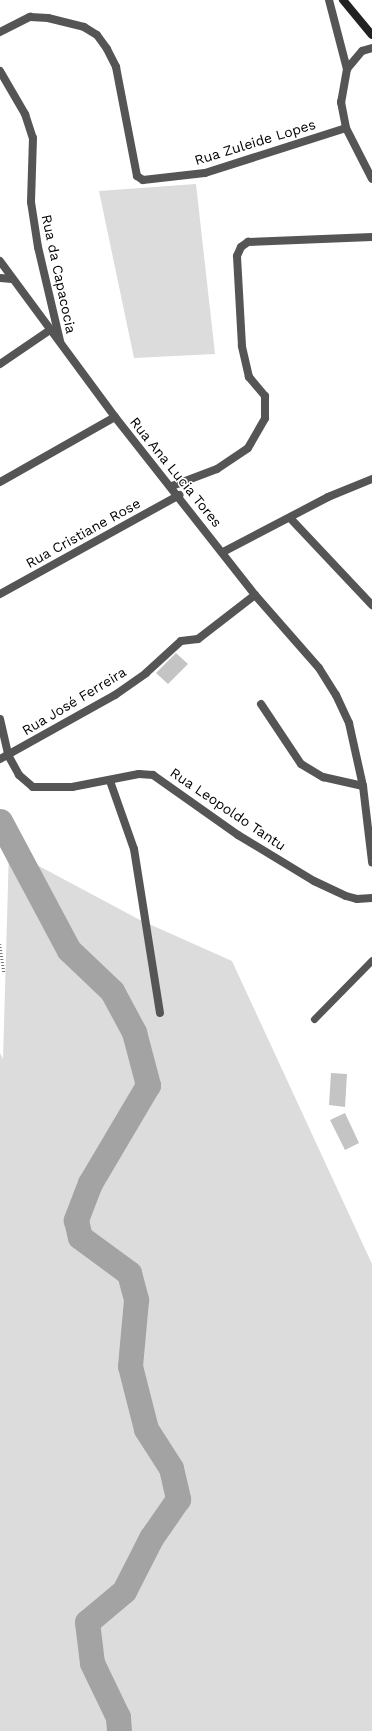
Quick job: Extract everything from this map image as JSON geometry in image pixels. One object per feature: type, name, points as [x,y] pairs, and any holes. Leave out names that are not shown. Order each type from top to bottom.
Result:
[{"type":"main road","points":[[343,0],[372,35]]},
{"type":"street","points":[[329,0],[347,69],[340,102],[346,128],[372,179]]},
{"type":"street","name":"Rua Zuleide Lopes","points":[[0,32],[30,17],[48,18],[84,27],[97,35],[108,49],[116,67],[137,176],[143,180],[205,173],[346,128]]},
{"type":"street","points":[[347,69],[362,51],[372,48]]},
{"type":"street","name":"Rua da Capacocia","points":[[0,71],[25,114],[33,138],[34,217],[38,247],[61,346]]},
{"type":"street","points":[[172,486],[217,468],[248,448],[265,418],[265,396],[249,377],[242,346],[238,256],[241,248],[248,242],[372,237]]},
{"type":"street","name":"Rua Ana Lucia Tores","points":[[0,261],[61,346],[115,417],[224,552],[255,595],[319,668],[336,695],[349,723],[363,786],[372,862]]},
{"type":"street","points":[[0,278],[12,279]]},
{"type":"street","points":[[0,364],[50,330]]},
{"type":"street","points":[[0,482],[115,417]]},
{"type":"street","points":[[224,552],[328,497],[372,479]]},
{"type":"street","name":"Rua Cristiane Rose","points":[[0,594],[179,495]]},
{"type":"street","points":[[290,518],[372,605]]},
{"type":"street","name":"Rua José Ferreira","points":[[4,757],[115,695],[146,673],[181,641],[198,639],[255,595]]},
{"type":"street","points":[[261,704],[301,764],[323,777],[363,786]]},
{"type":"street","points":[[0,719],[4,757]]},
{"type":"street","name":"Rua Leopoldo Tantu","points":[[4,757],[27,783],[40,789],[110,781],[148,774],[160,778],[238,835],[314,881],[346,896],[357,899],[372,898]]},
{"type":"street","points":[[110,781],[134,849],[160,1013]]},
{"type":"lane","points":[[314,1019],[372,960]]},
{"type":"path","points":[[0,944],[4,974]]},
{"type":"shaded area","points":[[196,184],[215,354],[134,358],[99,191]]},
{"type":"shaded area","points":[[9,850],[140,920],[232,961],[372,1264],[372,1731],[0,1731],[0,1053],[3,1059]]},
{"type":"building","points":[[176,653],[188,664],[168,684],[156,673]]},
{"type":"building","points":[[331,1073],[347,1074],[345,1107],[329,1105]]},
{"type":"building","points":[[345,1113],[359,1143],[345,1150],[330,1120]]},
{"type":"waterway","points":[[0,821],[69,950],[112,991],[134,1032],[148,1085],[90,1183],[76,1220],[80,1237],[129,1273],[136,1300],[130,1366],[146,1429],[171,1468],[178,1499],[151,1538],[124,1591],[87,1622],[92,1663],[118,1717],[119,1731]]}]
